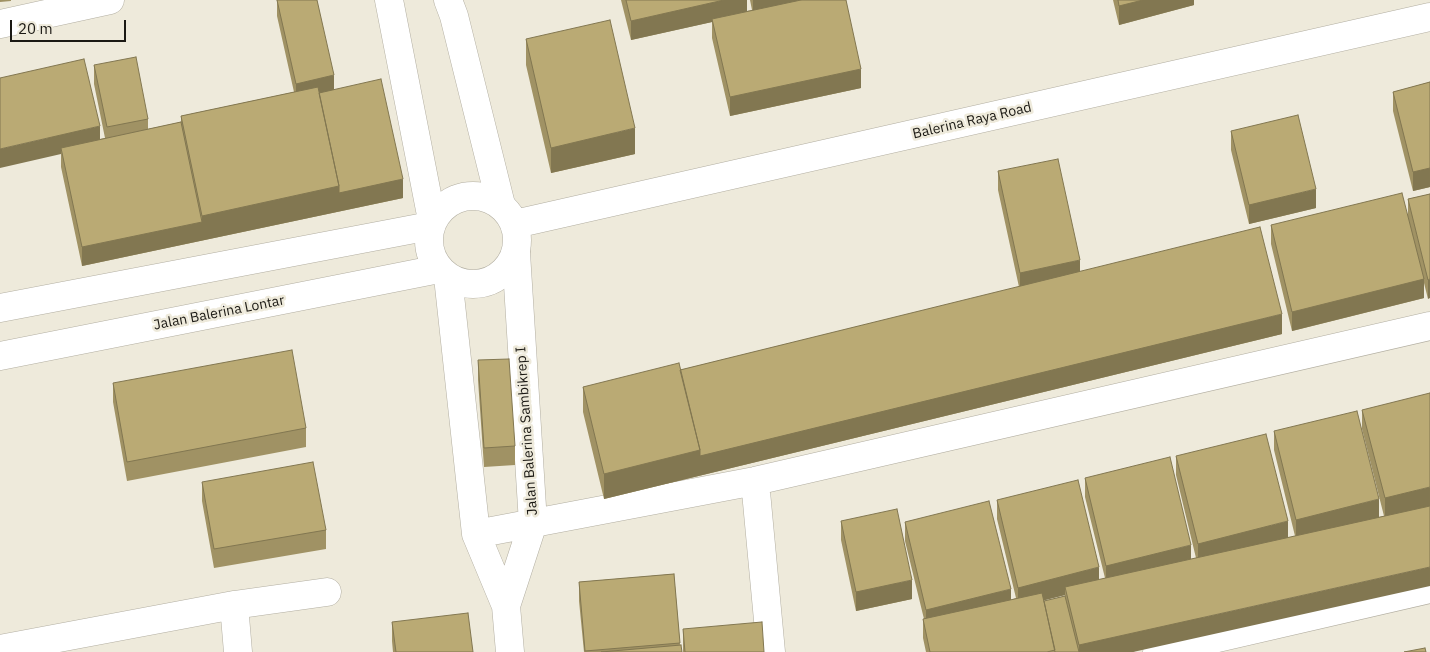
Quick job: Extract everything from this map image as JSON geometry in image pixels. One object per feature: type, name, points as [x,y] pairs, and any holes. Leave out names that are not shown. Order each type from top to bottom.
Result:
[{"type":"street","points":[[0,24],[110,0]]},
{"type":"street","points":[[389,0],[431,223],[429,249],[444,273],[463,283],[480,283],[496,278],[508,267],[516,253],[517,234],[508,215],[448,0]]},
{"type":"street","name":"Balerina Raya Road","points":[[508,215],[1430,17]]},
{"type":"street","points":[[0,308],[431,223],[442,207],[455,198],[471,195],[487,197],[508,215]]},
{"type":"street","name":"Jalan Balerina Sambikrep I","points":[[506,606],[533,523],[516,253]]},
{"type":"street","name":"Jalan Balerina Sambikrep I","points":[[444,273],[476,534],[506,606],[510,652]]},
{"type":"street","name":"Jalan Balerina Lontar","points":[[0,356],[444,273]]},
{"type":"street","points":[[476,534],[755,481],[1430,326]]},
{"type":"street","points":[[755,481],[772,652]]},
{"type":"street","points":[[1157,652],[1430,588]]},
{"type":"street","points":[[0,650],[234,605],[327,592]]},
{"type":"street","points":[[234,605],[238,652]]},
{"type":"building","points":[[277,0],[317,0],[334,75],[296,84]]},
{"type":"building","points":[[626,0],[724,0],[631,21]]},
{"type":"building","points":[[801,0],[846,0],[861,69],[730,97],[712,19]]},
{"type":"building","points":[[1118,0],[1143,0],[1119,6]]},
{"type":"building","points":[[610,20],[635,128],[551,148],[526,39]]},
{"type":"building","points":[[136,57],[148,119],[107,127],[94,65]]},
{"type":"building","points":[[84,59],[100,126],[0,149],[0,78]]},
{"type":"building","points":[[381,79],[403,179],[339,193],[319,93]]},
{"type":"building","points":[[1430,82],[1430,168],[1413,172],[1393,92]]},
{"type":"building","points":[[318,87],[339,186],[202,216],[181,116]]},
{"type":"building","points":[[1298,115],[1316,189],[1249,205],[1231,131]]},
{"type":"building","points":[[181,122],[202,222],[82,247],[61,148]]},
{"type":"building","points":[[1058,159],[1080,260],[1020,273],[998,171]]},
{"type":"building","points":[[1402,193],[1424,279],[1292,312],[1271,225]]},
{"type":"building","points":[[1430,194],[1430,279],[1428,280],[1408,199]]},
{"type":"building","points":[[1260,227],[1282,314],[700,456],[680,370]]},
{"type":"building","points":[[292,350],[306,428],[127,462],[113,383]]},
{"type":"building","points":[[509,359],[515,446],[484,448],[478,360]]},
{"type":"building","points":[[679,363],[700,450],[604,474],[583,387]]},
{"type":"building","points":[[1430,393],[1430,487],[1385,498],[1362,410]]},
{"type":"building","points":[[1357,411],[1379,499],[1296,520],[1274,431]]},
{"type":"building","points":[[1266,434],[1288,521],[1198,544],[1176,456]]},
{"type":"building","points":[[1170,457],[1191,545],[1106,566],[1085,478]]},
{"type":"building","points":[[313,462],[326,530],[214,549],[202,482]]},
{"type":"building","points":[[1078,480],[1099,567],[1018,588],[997,500]]},
{"type":"building","points":[[989,501],[1011,589],[926,610],[905,522]]},
{"type":"building","points":[[1430,506],[1430,567],[1079,645],[1065,587]]},
{"type":"building","points":[[897,509],[912,580],[856,592],[841,521]]},
{"type":"building","points":[[674,574],[680,643],[585,651],[579,582]]},
{"type":"building","points":[[1042,593],[1055,650],[1047,652],[930,652],[923,619]]},
{"type":"building","points":[[1065,596],[1079,652],[1055,652],[1044,601]]},
{"type":"building","points":[[468,613],[473,652],[396,652],[392,622]]},
{"type":"building","points":[[762,622],[764,652],[685,652],[683,629]]},
{"type":"building","points":[[681,645],[682,652],[601,652]]},
{"type":"building","points":[[1425,648],[1426,652],[1404,652]]}]
